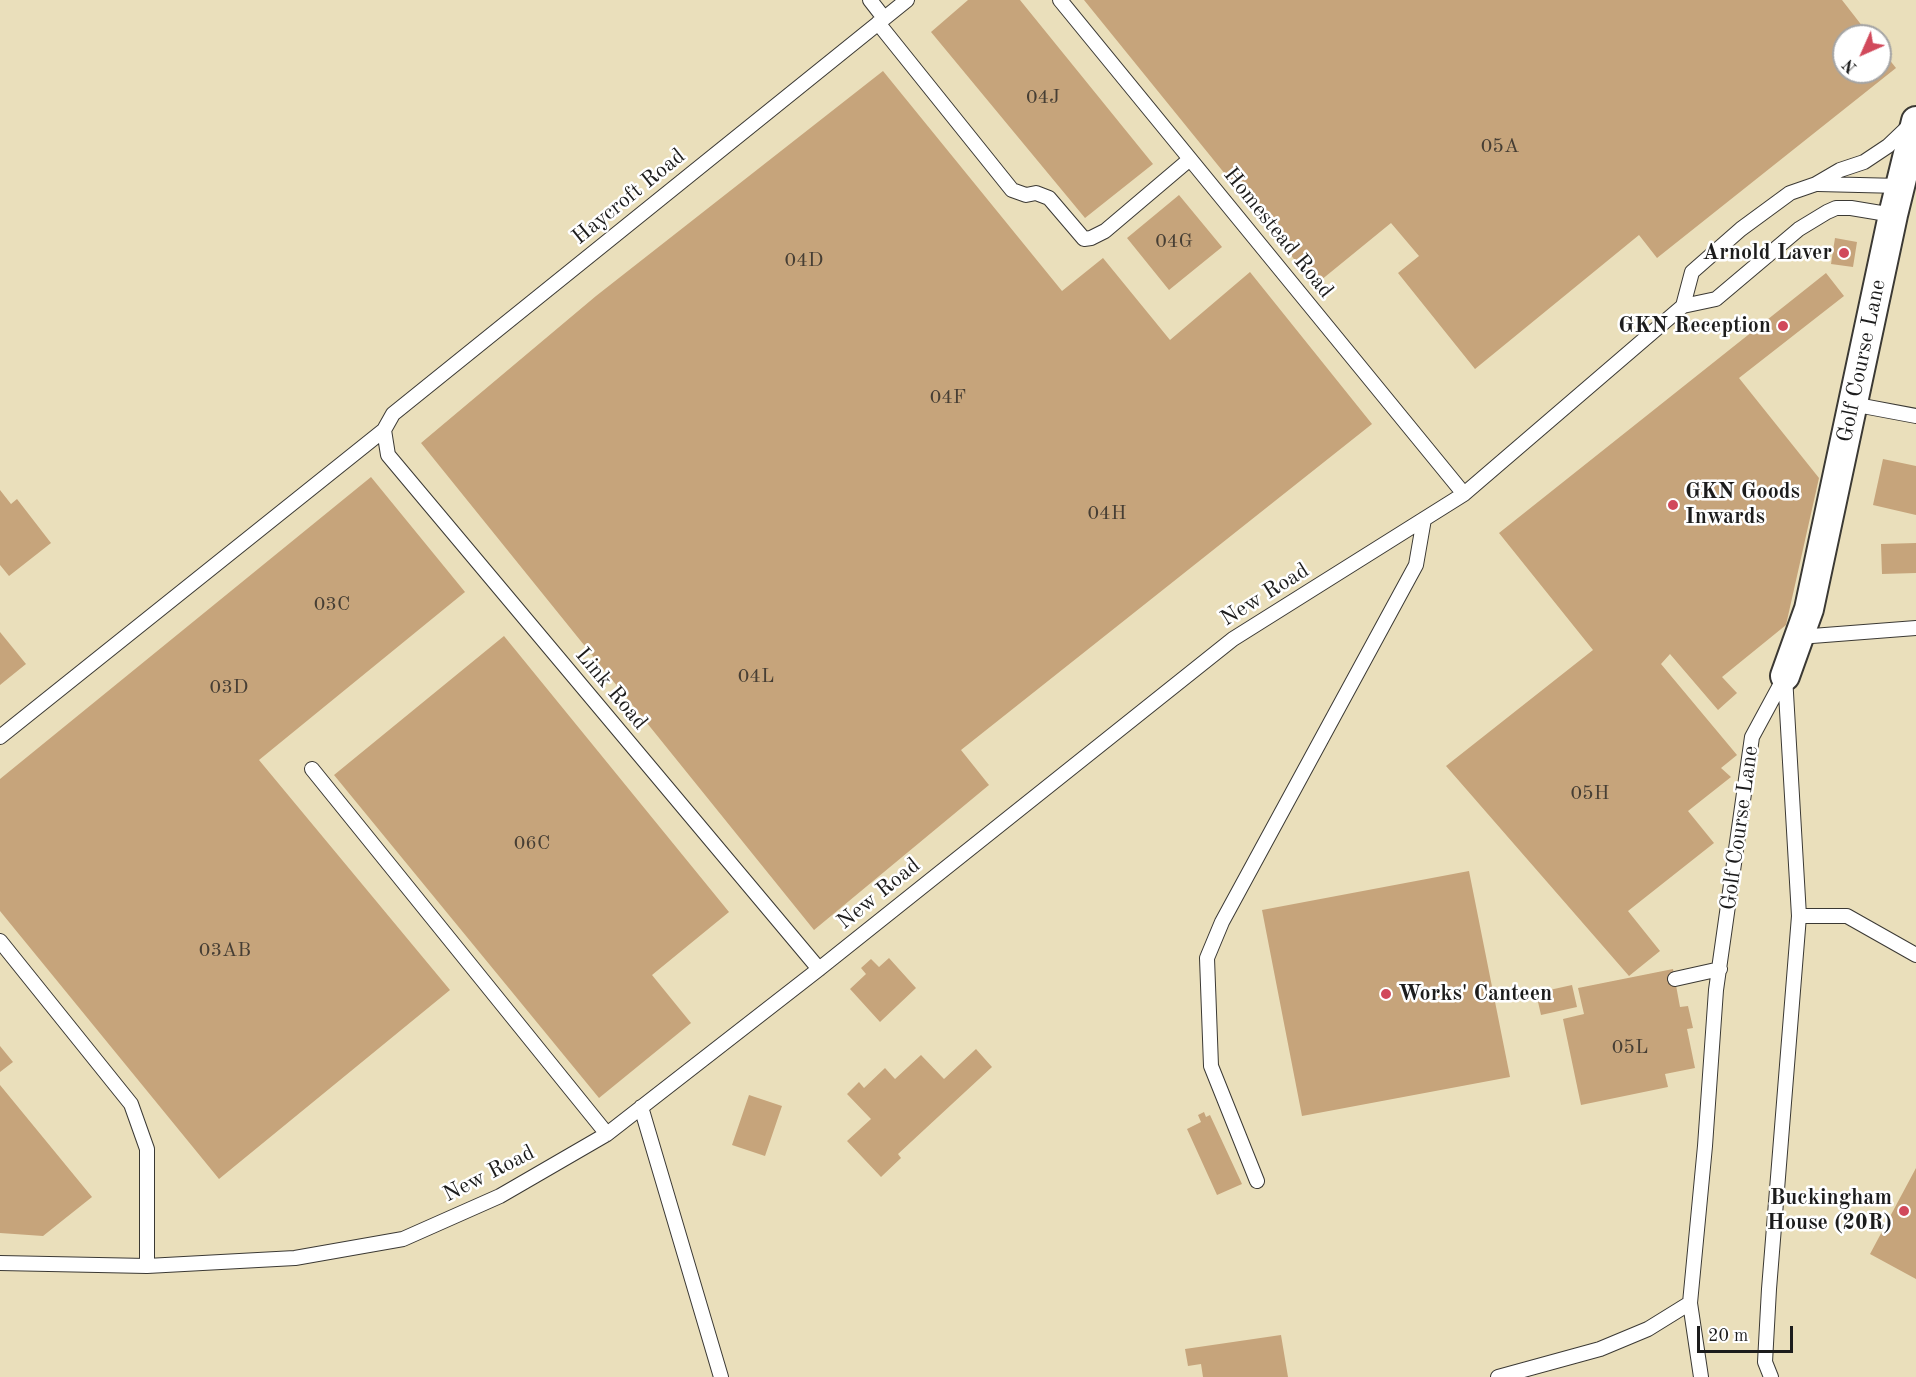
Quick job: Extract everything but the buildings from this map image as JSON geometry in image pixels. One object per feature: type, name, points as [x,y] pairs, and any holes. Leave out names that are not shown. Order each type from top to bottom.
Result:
[{"type":"street","name":"Golf Course Lane","points":[[1785,676],[1809,609],[1893,215],[1916,120]]},
{"type":"lane","points":[[870,0],[881,21],[1012,190],[1026,195],[1036,193],[1049,198],[1084,239],[1105,231],[1190,159]]},
{"type":"lane","name":"Haycroft Road","points":[[0,736],[384,430],[393,414],[907,0]]},
{"type":"lane","name":"Homestead Road","points":[[1060,0],[1464,494]]},
{"type":"lane","points":[[1683,306],[1692,272],[1741,229],[1790,193],[1815,184],[1840,170],[1864,162],[1888,146],[1916,120]]},
{"type":"lane","points":[[1815,184],[1900,186]]},
{"type":"lane","name":"New Road","points":[[0,1263],[147,1266],[295,1258],[403,1239],[500,1196],[607,1134],[819,969],[1233,639],[1464,494],[1683,306],[1716,299],[1799,229],[1836,208],[1851,208],[1893,215]]},
{"type":"lane","points":[[1852,404],[1916,416]]},
{"type":"lane","name":"Link Road","points":[[384,430],[388,455],[819,969]]},
{"type":"lane","points":[[1257,1181],[1210,1066],[1207,958],[1222,922],[1416,565],[1424,519]]},
{"type":"lane","points":[[1799,637],[1916,628]]},
{"type":"lane","points":[[1771,1377],[1766,1362],[1769,1289],[1799,916],[1785,676]]},
{"type":"lane","name":"Golf Course Lane","points":[[1701,1377],[1690,1303],[1720,969],[1752,737],[1785,676]]},
{"type":"lane","points":[[312,770],[607,1134]]},
{"type":"lane","points":[[1799,916],[1847,916],[1916,955]]},
{"type":"lane","points":[[0,941],[131,1104],[147,1149],[147,1266]]},
{"type":"lane","points":[[1675,979],[1720,969]]},
{"type":"lane","points":[[641,1107],[721,1377]]},
{"type":"lane","points":[[1498,1377],[1600,1349],[1648,1329],[1690,1303]]},
{"type":"place","name":"Arnold Laver","points":[[1844,253]]},
{"type":"place","name":"GKN Reception","points":[[1783,326]]},
{"type":"place","name":"GKN Goods Inwards","points":[[1673,505]]},
{"type":"place","name":"Works' Canteen","points":[[1386,994]]},
{"type":"place","name":"Buckingham House (20R)","points":[[1904,1211]]}]
